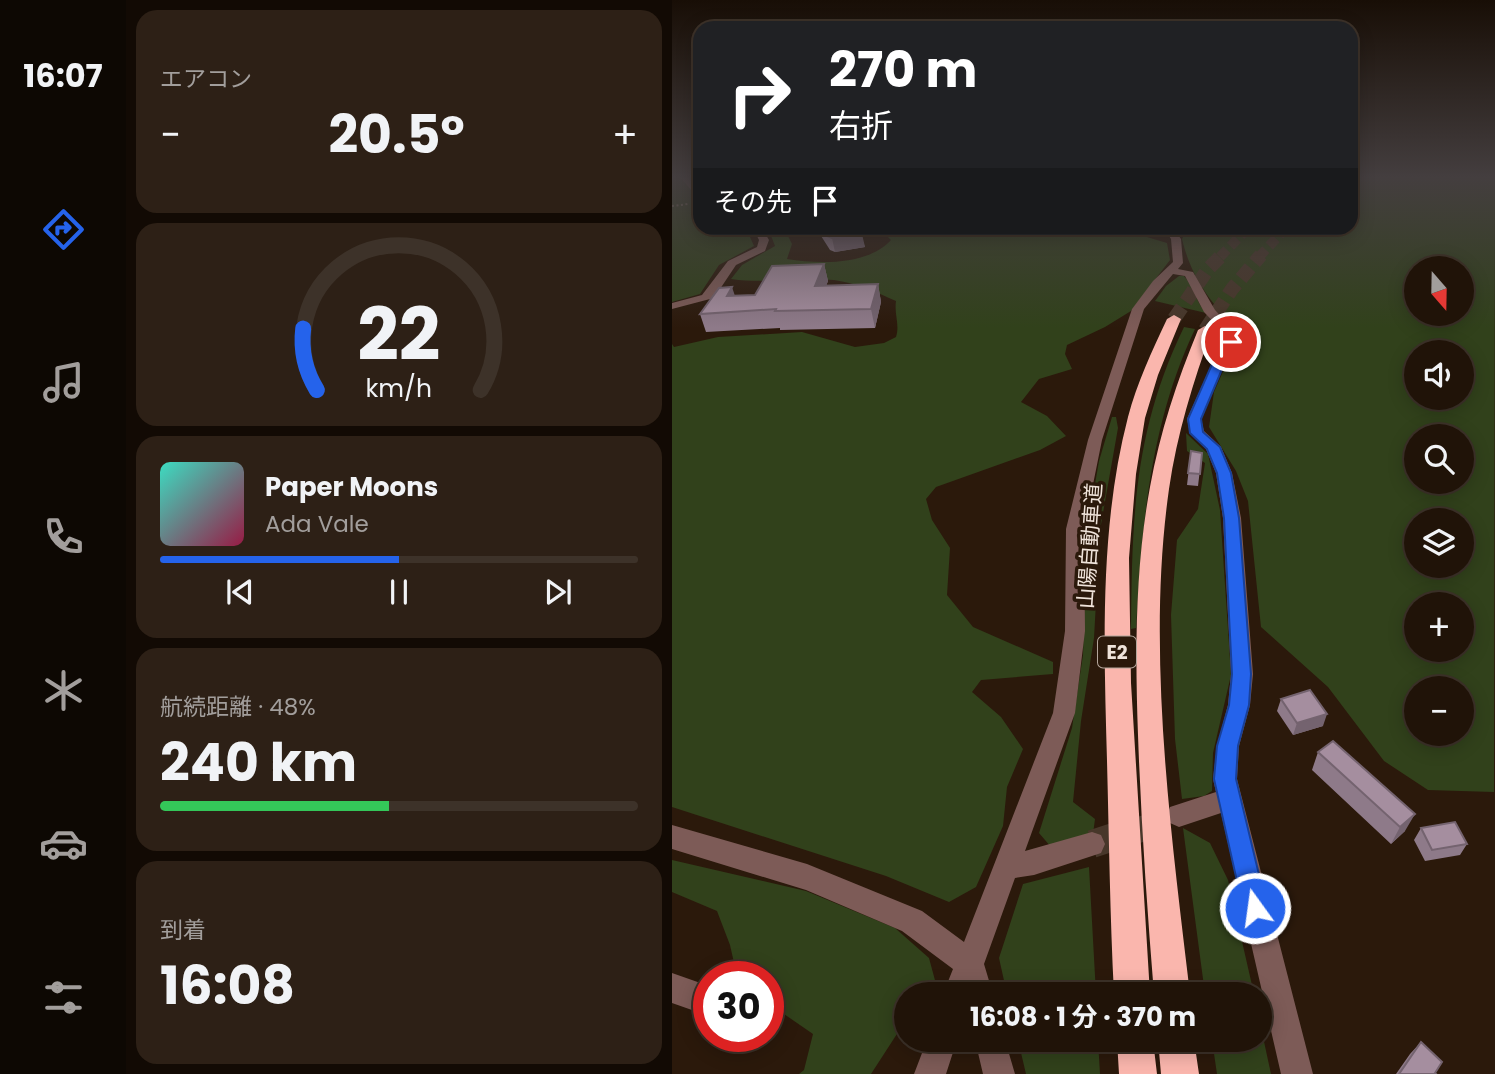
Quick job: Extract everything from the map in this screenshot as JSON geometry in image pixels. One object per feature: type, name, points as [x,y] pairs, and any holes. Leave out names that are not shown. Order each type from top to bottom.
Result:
[{"type":"highway","name":"山陽自動車道","points":[[1131,982],[1117,667],[1123,498],[1133,431],[1148,379],[1174,319]]},
{"type":"highway","name":"E2","points":[[1171,982],[1160,882],[1149,695],[1147,595],[1155,506],[1164,454],[1189,367],[1205,330]]},
{"type":"highway","points":[[1136,1052],[1138,1074]]},
{"type":"highway","points":[[1177,1052],[1180,1074]]},
{"type":"street","points":[[672,306],[706,297],[714,290],[732,263],[761,249],[764,240],[762,235]]},
{"type":"street","points":[[962,982],[1063,713],[1075,631],[1075,529],[1095,440],[1138,309],[1157,283],[1178,264],[1173,235]]},
{"type":"street","points":[[1170,271],[1189,274],[1210,312],[1229,331],[1231,342],[1222,355],[1194,419],[1197,433],[1213,447],[1224,473],[1232,518],[1242,674],[1239,705],[1228,746],[1225,779],[1297,1074]]},
{"type":"street","points":[[1179,815],[1229,799]]},
{"type":"street","points":[[672,837],[807,877],[912,921],[969,963],[975,982]]},
{"type":"street","points":[[1007,866],[1034,862],[1092,844]]},
{"type":"street","points":[[672,988],[693,995]]},
{"type":"street","points":[[930,1074],[938,1052]]},
{"type":"street","points":[[993,1052],[999,1074]]},
{"type":"green space","points":[[672,227],[693,227],[693,235],[749,235],[754,246],[719,265],[700,294],[672,302]]},
{"type":"green space","points":[[1358,227],[1495,227],[1494,792],[1428,790],[1384,761],[1328,687],[1261,627],[1248,501],[1236,471],[1209,427],[1214,392],[1239,335],[1208,296],[1187,257],[1182,239],[1184,235],[1358,235]]},
{"type":"green space","points":[[771,235],[788,235],[792,244],[787,259],[828,262],[869,255],[891,240],[886,235],[1140,235],[1167,243],[1170,260],[1131,311],[1067,345],[1065,354],[1072,369],[1039,379],[1021,402],[1047,416],[1066,436],[1040,450],[936,487],[926,499],[932,520],[950,548],[947,595],[973,627],[1053,662],[1053,674],[981,680],[972,692],[1001,717],[1023,749],[1007,787],[1003,826],[976,887],[949,902],[886,876],[672,807],[672,344],[674,347],[718,337],[802,332],[855,347],[884,343],[896,337],[897,332],[896,301],[858,286],[821,279],[731,279],[742,265],[775,246]]},
{"type":"green space","points":[[1179,276],[1184,276],[1206,313],[1155,301],[1166,286]]},
{"type":"green space","points":[[1184,327],[1195,329],[1180,365],[1158,438],[1145,513],[1136,628],[1131,629],[1133,549],[1139,475],[1155,402],[1167,365]]},
{"type":"green space","points":[[1112,417],[1116,417],[1118,428],[1100,530],[1094,638],[1081,721],[1073,802],[1095,819],[1093,834],[1051,847],[1039,833],[1072,728],[1083,655],[1087,530],[1099,461]]},
{"type":"green space","points":[[1186,433],[1208,454],[1220,510],[1231,675],[1213,753],[1212,791],[1204,796],[1182,799],[1175,739],[1171,615],[1177,540],[1198,509],[1205,463],[1187,451]]},
{"type":"green space","points":[[1183,828],[1210,843],[1228,880],[1251,982],[1203,982]]},
{"type":"green space","points":[[672,860],[806,891],[895,928],[929,958],[935,982],[894,982],[894,1039],[871,1074],[799,1074],[804,1070],[813,1034],[784,1014],[784,961],[734,961],[717,911],[672,892]]},
{"type":"green space","points":[[1089,867],[1095,982],[1004,982],[999,958],[1023,884]]},
{"type":"green space","points":[[1021,1052],[1099,1052],[1100,1074],[1026,1074]]},
{"type":"green space","points":[[1214,1052],[1266,1052],[1271,1074],[1217,1074]]},
{"type":"building","points":[[826,235],[854,235],[832,238]]},
{"type":"building","points":[[824,264],[815,286],[878,284],[871,309],[775,311],[776,309],[700,314],[719,288],[732,287],[727,296],[755,295],[772,266]]},
{"type":"building","points":[[1191,451],[1202,453],[1200,474],[1188,473]]},
{"type":"building","points":[[1310,690],[1327,714],[1297,723],[1281,699]]},
{"type":"building","points":[[1333,741],[1415,814],[1400,827],[1318,752]]},
{"type":"building","points":[[1455,822],[1467,844],[1432,850],[1421,828]]},
{"type":"building","points":[[1421,1042],[1442,1062],[1436,1074],[1399,1074]]},
{"type":"tunnel","points":[[1220,257],[1241,235]]},
{"type":"tunnel","points":[[1259,257],[1279,235]]},
{"type":"tunnel","points":[[1205,330],[1232,289],[1261,255]]},
{"type":"tunnel","points":[[1174,319],[1208,269],[1220,257]]},
{"type":"tunnel","points":[[1141,828],[1165,820]]},
{"type":"tunnel","points":[[1092,844],[1141,828]]},
{"type":"tunnel","points":[[1135,830],[1141,828]]},
{"type":"route","points":[[1231,342],[1222,355],[1194,419],[1197,433],[1213,447],[1224,473],[1232,518],[1234,588],[1242,674],[1239,705],[1228,746],[1225,779],[1255,908]]}]
